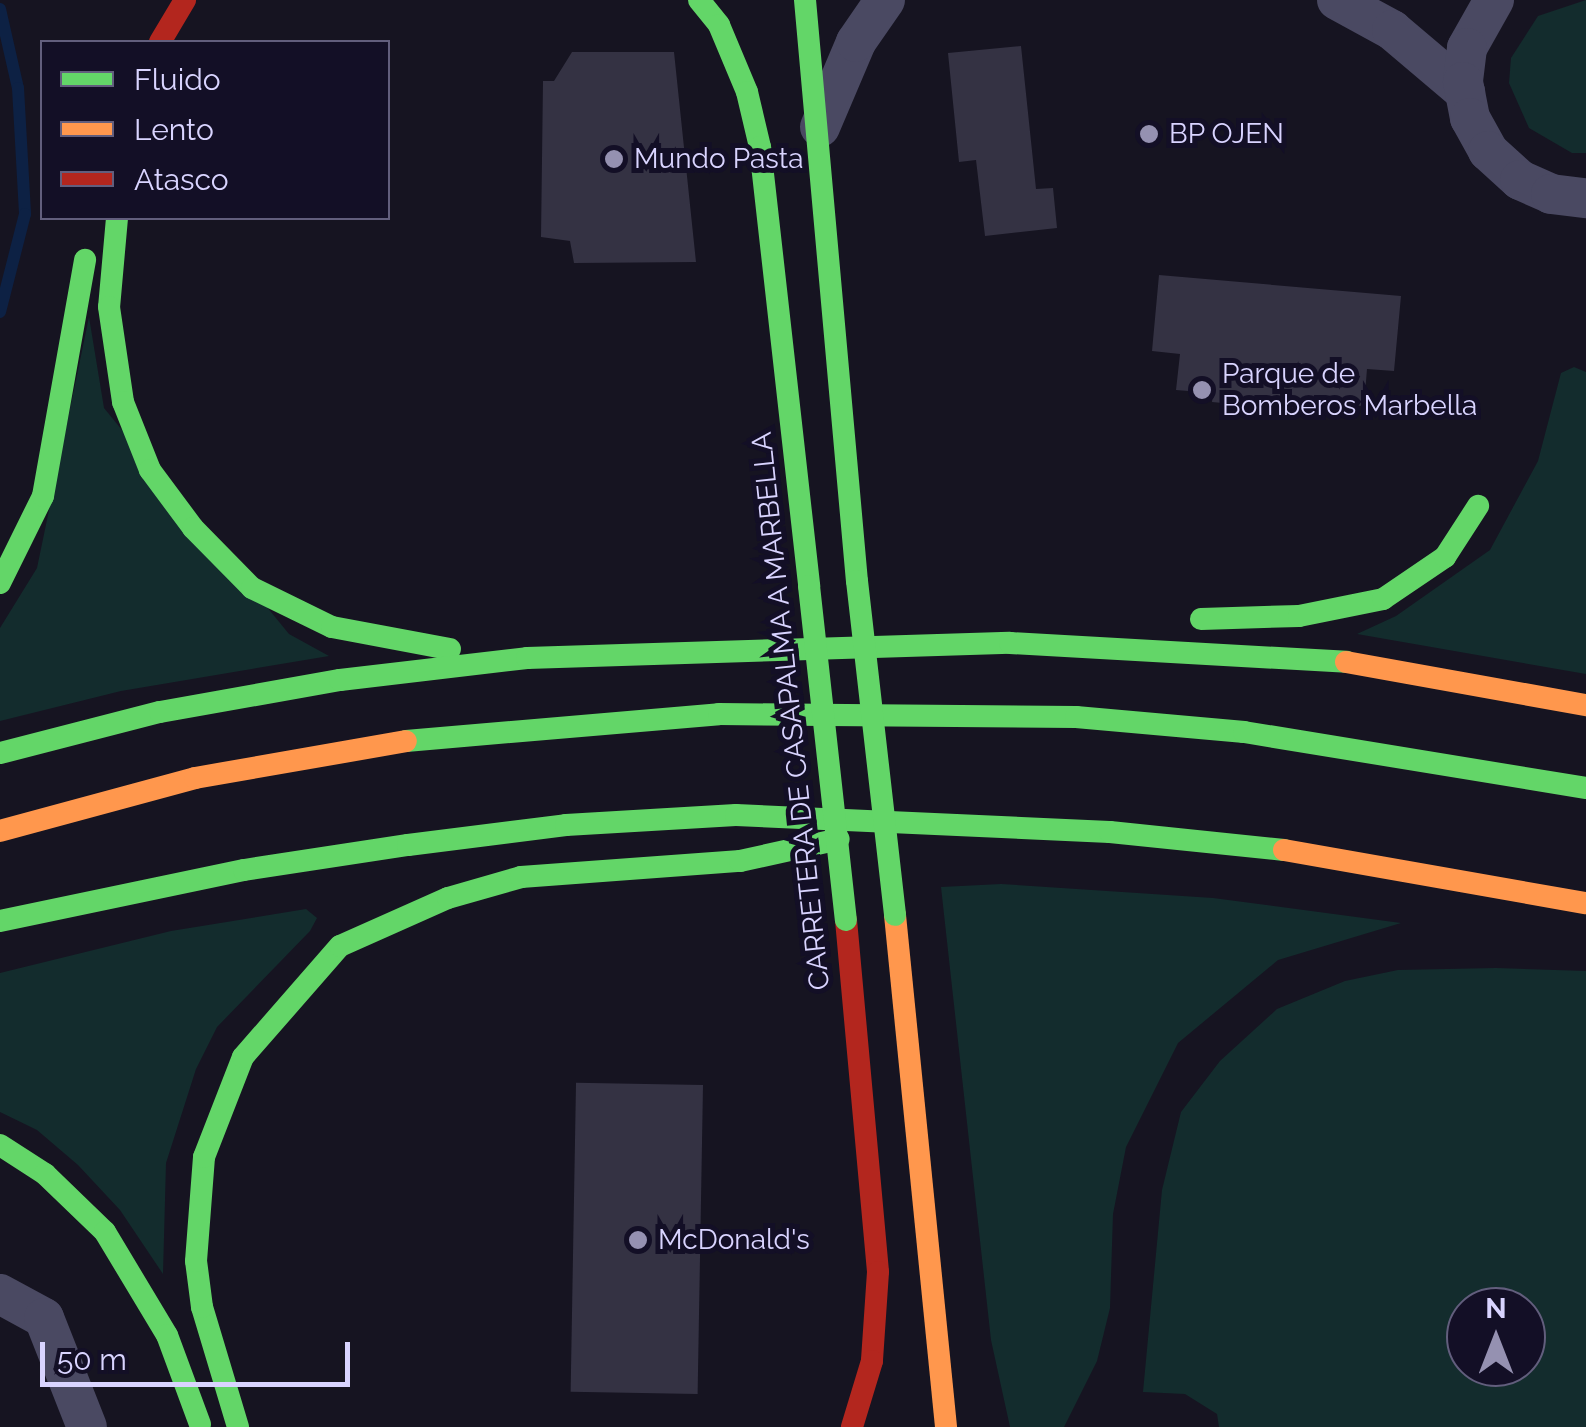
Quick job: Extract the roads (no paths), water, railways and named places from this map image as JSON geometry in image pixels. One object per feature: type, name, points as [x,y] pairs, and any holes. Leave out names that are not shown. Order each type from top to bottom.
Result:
[{"type":"main road","points":[[161,40],[186,0]]},
{"type":"main road","name":"CARRETERA DE CASAPALMA A MARBELLA","points":[[699,0],[719,25],[747,92],[760,147],[846,920],[878,1272],[872,1361],[852,1427]]},
{"type":"main road","points":[[805,0],[857,582],[946,1427]]},
{"type":"main road","points":[[117,220],[109,307],[123,402],[150,470],[193,528],[252,588],[332,627],[527,658]]},
{"type":"main road","points":[[0,584],[43,496],[88,236]]},
{"type":"main road","points":[[1184,619],[1299,616],[1384,598],[1445,557],[1478,506]]},
{"type":"main road","points":[[1010,643],[1108,621]]},
{"type":"main road","points":[[0,753],[286,690],[527,658],[1010,643],[1365,663],[1586,704]]},
{"type":"main road","points":[[0,830],[195,778],[368,746],[543,725],[720,714],[1076,717],[1244,732],[1586,788]]},
{"type":"main road","points":[[0,921],[244,870],[566,825],[736,815],[1110,832],[1336,856],[1586,903]]},
{"type":"main road","points":[[238,1427],[200,1292],[197,1206],[204,1157],[218,1106],[243,1057],[274,1014],[340,946],[448,898],[521,877],[740,860],[910,824]]},
{"type":"main road","points":[[0,1145],[45,1174],[105,1232],[167,1336],[201,1427]]},
{"type":"street","points":[[815,140],[856,42],[885,0]]},
{"type":"street","points":[[1336,0],[1392,30],[1465,92]]},
{"type":"street","points":[[1494,0],[1467,48],[1465,92],[1470,118],[1502,167],[1551,194],[1586,198]]},
{"type":"street","points":[[0,1294],[44,1318],[87,1427]]},
{"type":"waterway","points":[[0,9],[18,88],[25,214],[0,312]]},
{"type":"place","name":"BP OJEN","points":[[1149,134]]},
{"type":"place","name":"Mundo Pasta","points":[[614,159]]},
{"type":"place","name":"Parque de Bomberos Marbella","points":[[1202,390]]},
{"type":"place","name":"McDonald's","points":[[638,1240]]}]
